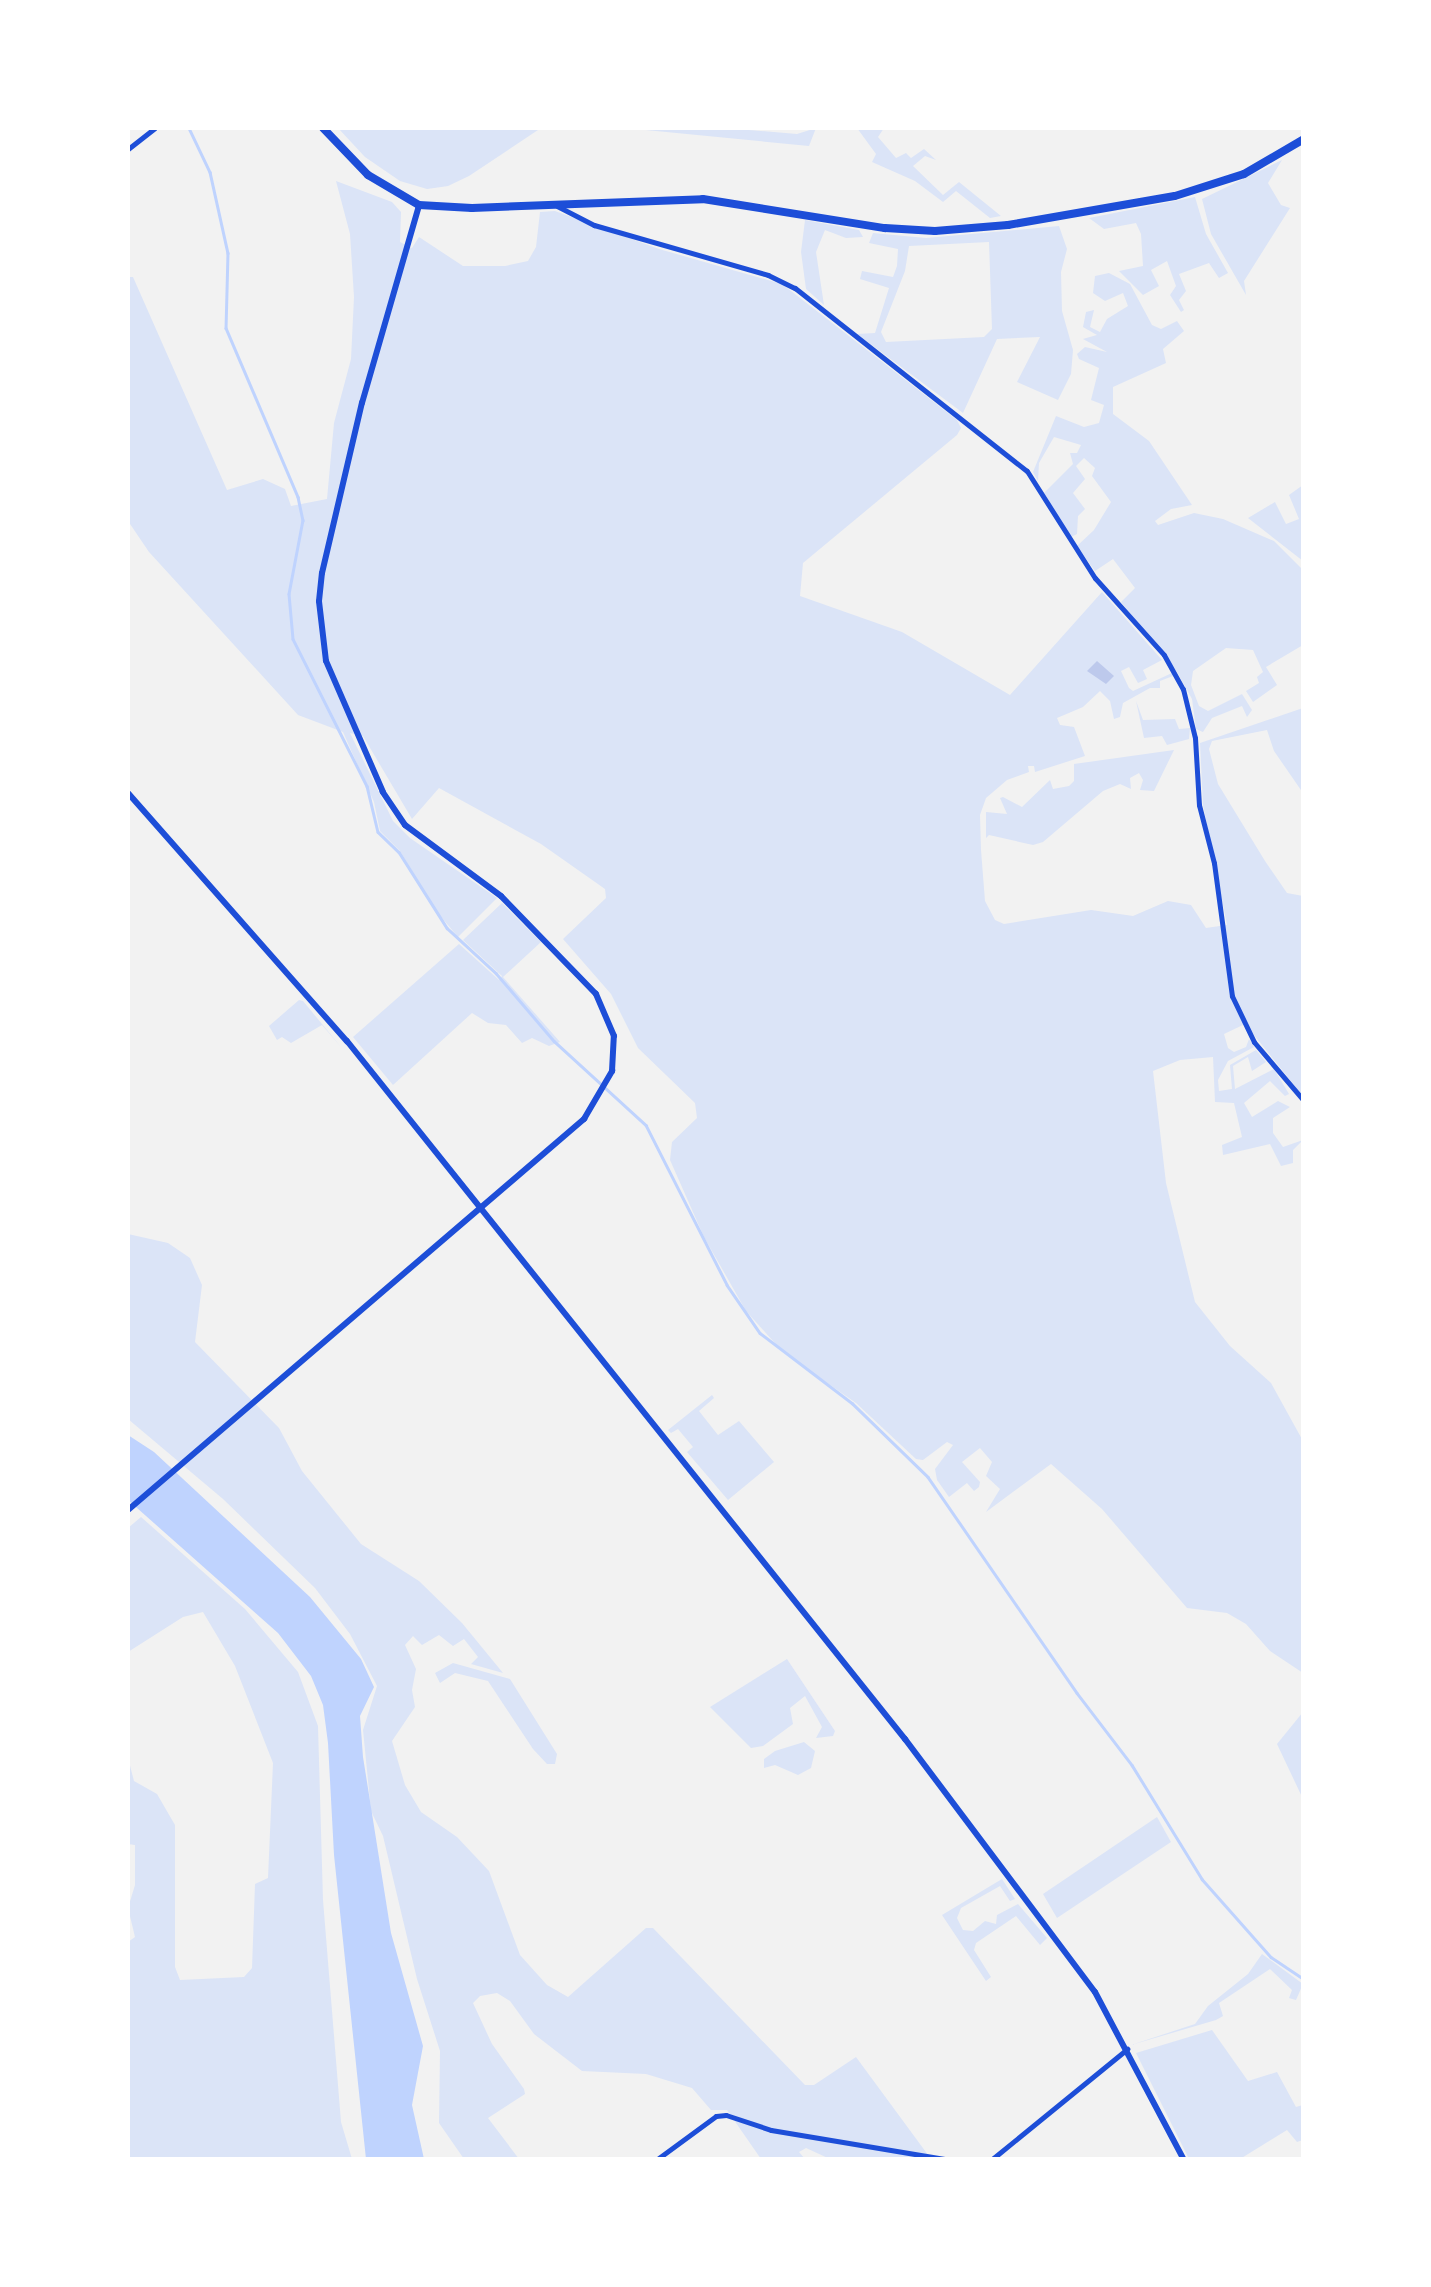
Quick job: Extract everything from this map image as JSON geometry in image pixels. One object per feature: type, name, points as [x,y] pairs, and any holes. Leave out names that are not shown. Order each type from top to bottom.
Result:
[{"type":"main road","points":[[323,128],[368,175],[419,206],[703,199],[885,228],[974,229],[1202,189],[1244,174],[1304,139]]},
{"type":"street","points":[[128,149],[155,128]]},
{"type":"street","points":[[552,203],[594,225],[768,275],[795,288],[1027,471],[1095,578],[1164,655],[1183,689],[1195,738],[1200,805],[1214,863],[1232,996],[1254,1042],[1304,1101]]},
{"type":"street","points":[[128,1510],[596,1104],[612,1071],[614,1036],[604,1008],[576,969],[501,896],[405,825],[384,792],[326,661],[319,601],[322,572],[362,403],[419,206]]},
{"type":"street","points":[[128,793],[346,1039],[905,1740],[1082,1973],[1184,2160]]},
{"type":"street","points":[[991,2160],[1126,2049]]},
{"type":"street","points":[[656,2160],[716,2116],[726,2115],[770,2130],[951,2160]]},
{"type":"shaded area","points":[[338,128],[541,128],[469,176],[448,186],[427,189],[400,181],[365,157]]},
{"type":"shaded area","points":[[625,128],[725,128],[797,134],[816,128],[809,146]]},
{"type":"shaded area","points":[[857,128],[884,128],[878,137],[896,158],[906,153],[911,158],[924,149],[936,160],[925,156],[913,166],[943,195],[959,182],[1001,216],[990,218],[956,191],[943,202],[915,181],[872,162],[876,154]]},
{"type":"shaded area","points":[[1282,160],[1268,183],[1281,205],[1290,208],[1244,281],[1246,295],[1211,234],[1202,199]]},
{"type":"shaded area","points":[[336,181],[392,202],[401,212],[400,242],[412,248],[419,237],[463,266],[505,266],[528,261],[536,247],[540,212],[555,211],[659,249],[782,284],[957,420],[961,428],[957,435],[803,563],[800,596],[902,632],[1010,695],[1102,592],[1162,660],[1143,670],[1147,679],[1138,683],[1129,667],[1121,671],[1129,688],[1133,691],[1172,673],[1173,676],[1160,681],[1160,688],[1150,688],[1123,703],[1120,717],[1114,719],[1110,701],[1100,691],[1083,707],[1057,718],[1060,725],[1074,727],[1085,756],[1035,772],[1034,766],[1028,766],[1029,772],[1007,780],[986,798],[980,815],[981,850],[985,901],[995,920],[1004,924],[1091,910],[1133,916],[1168,901],[1191,905],[1206,928],[1227,925],[1203,805],[1200,743],[1303,708],[1303,793],[1274,751],[1267,730],[1212,741],[1209,749],[1218,784],[1265,861],[1287,893],[1303,896],[1303,1096],[1245,1024],[1224,1034],[1228,1048],[1234,1052],[1246,1047],[1249,1039],[1254,1047],[1228,1061],[1218,1080],[1219,1091],[1232,1089],[1230,1065],[1256,1050],[1266,1062],[1252,1071],[1248,1057],[1233,1066],[1235,1089],[1274,1069],[1289,1094],[1285,1096],[1270,1081],[1244,1103],[1252,1117],[1278,1101],[1290,1107],[1273,1118],[1273,1133],[1283,1147],[1303,1140],[1293,1150],[1293,1163],[1281,1166],[1270,1144],[1223,1155],[1222,1145],[1242,1137],[1234,1103],[1215,1102],[1213,1057],[1180,1060],[1153,1071],[1166,1183],[1195,1302],[1230,1346],[1271,1383],[1303,1441],[1303,1673],[1270,1651],[1246,1624],[1227,1613],[1187,1608],[1102,1509],[1051,1464],[986,1512],[1000,1489],[986,1476],[992,1462],[980,1448],[962,1462],[980,1482],[979,1487],[974,1491],[967,1483],[949,1497],[937,1480],[935,1469],[953,1445],[947,1442],[923,1460],[916,1459],[856,1403],[783,1352],[746,1311],[704,1237],[670,1160],[672,1142],[697,1118],[695,1103],[638,1048],[611,994],[563,939],[606,898],[605,889],[541,844],[439,788],[412,819],[363,736],[350,733],[393,821],[410,838],[497,898],[458,937],[437,912],[400,851],[380,831],[374,802],[343,732],[298,715],[149,552],[128,521],[128,277],[133,277],[227,490],[263,479],[285,489],[291,506],[327,499],[334,423],[351,359],[354,297],[350,234]]},
{"type":"shaded area","points":[[1195,197],[1206,234],[1228,273],[1219,278],[1209,263],[1179,274],[1186,291],[1179,300],[1184,310],[1181,312],[1170,295],[1176,286],[1167,261],[1151,270],[1159,286],[1143,295],[1119,271],[1143,266],[1141,234],[1136,223],[1104,229],[1089,218]]},
{"type":"shaded area","points":[[805,220],[859,230],[863,237],[846,238],[825,230],[816,252],[824,305],[806,289],[801,252]]},
{"type":"shaded area","points":[[1059,226],[1067,249],[1061,272],[1062,311],[1073,350],[1071,374],[1058,400],[1017,382],[1040,337],[997,339],[963,413],[857,334],[875,333],[889,288],[860,279],[862,271],[893,277],[897,266],[898,249],[869,243],[873,233],[926,238]],"holes":[[[989,242],[992,329],[984,337],[886,342],[881,332],[905,271],[909,246]]]},
{"type":"shaded area","points":[[1109,273],[1130,284],[1152,325],[1161,329],[1177,321],[1184,331],[1163,349],[1166,363],[1113,387],[1113,414],[1149,441],[1192,505],[1171,509],[1155,521],[1158,525],[1194,513],[1223,519],[1274,541],[1303,570],[1303,645],[1266,667],[1277,685],[1253,702],[1246,691],[1259,683],[1257,677],[1263,672],[1253,650],[1226,648],[1193,671],[1191,685],[1199,706],[1208,711],[1242,694],[1252,710],[1247,717],[1242,706],[1212,718],[1203,732],[1196,729],[1192,699],[1177,672],[1121,602],[1135,588],[1113,559],[1095,571],[1077,546],[1094,530],[1111,502],[1092,476],[1095,468],[1084,458],[1076,466],[1085,479],[1073,493],[1085,509],[1078,516],[1077,534],[1071,537],[1044,493],[1073,464],[1070,453],[1077,453],[1081,445],[1054,437],[1039,463],[1038,481],[1033,472],[1056,416],[1084,427],[1099,423],[1104,405],[1091,400],[1099,368],[1079,359],[1077,354],[1085,347],[1107,352],[1083,339],[1097,335],[1083,327],[1086,312],[1094,310],[1090,327],[1100,332],[1107,319],[1128,306],[1123,293],[1105,301],[1093,293],[1095,276]]},
{"type":"shaded area","points":[[1303,485],[1304,561],[1248,518],[1275,502],[1286,524],[1299,519],[1289,495]]},
{"type":"shaded area","points":[[1136,701],[1143,720],[1175,719],[1179,729],[1190,728],[1189,739],[1167,745],[1162,736],[1144,738]]},
{"type":"shaded area","points":[[1174,750],[1154,791],[1140,790],[1143,780],[1139,773],[1130,778],[1131,789],[1120,784],[1103,791],[1043,842],[1033,845],[989,835],[986,838],[986,812],[1007,814],[1000,798],[1022,807],[1050,780],[1053,789],[1069,786],[1074,781],[1074,764]]},
{"type":"shaded area","points":[[502,903],[541,942],[503,977],[560,1042],[549,1046],[532,1038],[522,1043],[506,1025],[488,1023],[472,1013],[393,1085],[353,1037],[459,944],[499,980],[502,976],[463,940]]},
{"type":"shaded area","points":[[299,1000],[303,1001],[341,1047],[322,1025],[291,1043],[282,1037],[277,1040],[269,1026]]},
{"type":"shaded area","points":[[128,1234],[168,1243],[190,1258],[202,1285],[195,1342],[279,1428],[302,1471],[361,1544],[419,1581],[462,1623],[503,1673],[471,1664],[478,1657],[464,1639],[453,1646],[439,1635],[422,1645],[413,1636],[405,1645],[416,1669],[412,1690],[415,1707],[392,1741],[405,1785],[421,1812],[457,1837],[489,1871],[520,1955],[547,1985],[568,1997],[646,1928],[653,1928],[805,2085],[814,2085],[856,2057],[931,2159],[830,2159],[806,2148],[799,2152],[805,2159],[761,2159],[727,2110],[711,2110],[692,2088],[646,2074],[582,2071],[534,2034],[510,2001],[497,1993],[480,1996],[473,2003],[492,2044],[525,2094],[488,2118],[519,2159],[464,2159],[439,2123],[440,2051],[417,1979],[383,1836],[371,1811],[363,1730],[377,1686],[350,1634],[315,1588],[223,1499],[128,1419]]},
{"type":"shaded area","points":[[712,1395],[714,1398],[699,1411],[718,1435],[739,1421],[774,1462],[728,1500],[687,1452],[693,1447],[678,1429],[671,1433],[668,1430]]},
{"type":"shaded area","points":[[141,1517],[245,1609],[298,1672],[318,1726],[323,1900],[341,2122],[352,2159],[128,2159],[128,1942],[135,1937],[128,1908],[135,1885],[135,1845],[128,1844],[128,1758],[134,1781],[157,1794],[175,1825],[175,1967],[180,1980],[244,1977],[252,1968],[255,1884],[268,1878],[273,1763],[235,1666],[203,1612],[183,1617],[128,1652],[128,1528]]},
{"type":"shaded area","points":[[787,1659],[835,1731],[833,1736],[816,1738],[822,1727],[805,1696],[790,1708],[793,1724],[763,1746],[751,1748],[710,1707]]},
{"type":"shaded area","points":[[453,1663],[510,1679],[557,1754],[555,1764],[547,1764],[533,1749],[488,1681],[455,1673],[440,1683],[435,1673]]},
{"type":"shaded area","points":[[1303,1712],[1303,1799],[1277,1744]]},
{"type":"shaded area","points":[[804,1742],[815,1751],[811,1768],[798,1775],[775,1765],[764,1768],[764,1759],[775,1751]]},
{"type":"shaded area","points":[[1157,1817],[1171,1842],[1057,1918],[1043,1894]]},
{"type":"shaded area","points":[[1002,1879],[1015,1899],[1010,1901],[1000,1886],[961,1908],[957,1918],[963,1930],[973,1931],[985,1921],[996,1924],[997,1915],[1018,1904],[1047,1938],[1040,1945],[1016,1916],[976,1943],[974,1950],[991,1977],[986,1981],[942,1915]]},
{"type":"shaded area","points":[[1262,1954],[1303,1984],[1296,2000],[1289,1998],[1292,1990],[1270,1969],[1219,2003],[1223,2016],[1216,2020],[1131,2045],[1195,2024],[1208,2006],[1248,1974]]},
{"type":"shaded area","points":[[1212,2030],[1248,2081],[1277,2072],[1296,2107],[1303,2105],[1303,2140],[1297,2142],[1287,2130],[1240,2159],[1189,2159],[1136,2053]]},
{"type":"water","points":[[128,1435],[154,1452],[310,1597],[361,1659],[374,1687],[360,1716],[363,1757],[391,1933],[423,2046],[412,2105],[424,2159],[366,2159],[334,1855],[323,1705],[311,1676],[278,1633],[128,1500]]},
{"type":"building","points":[[1097,661],[1114,676],[1106,684],[1087,671]]},
{"type":"waterway","points":[[189,128],[210,172],[228,253],[226,328],[298,497],[303,520],[289,594],[293,639],[367,786],[378,832],[399,852],[447,928],[496,973],[554,1041],[646,1125],[727,1285],[760,1333],[852,1403],[928,1477],[1077,1693],[1132,1765],[1202,1879],[1271,1957],[1304,1979]]}]
